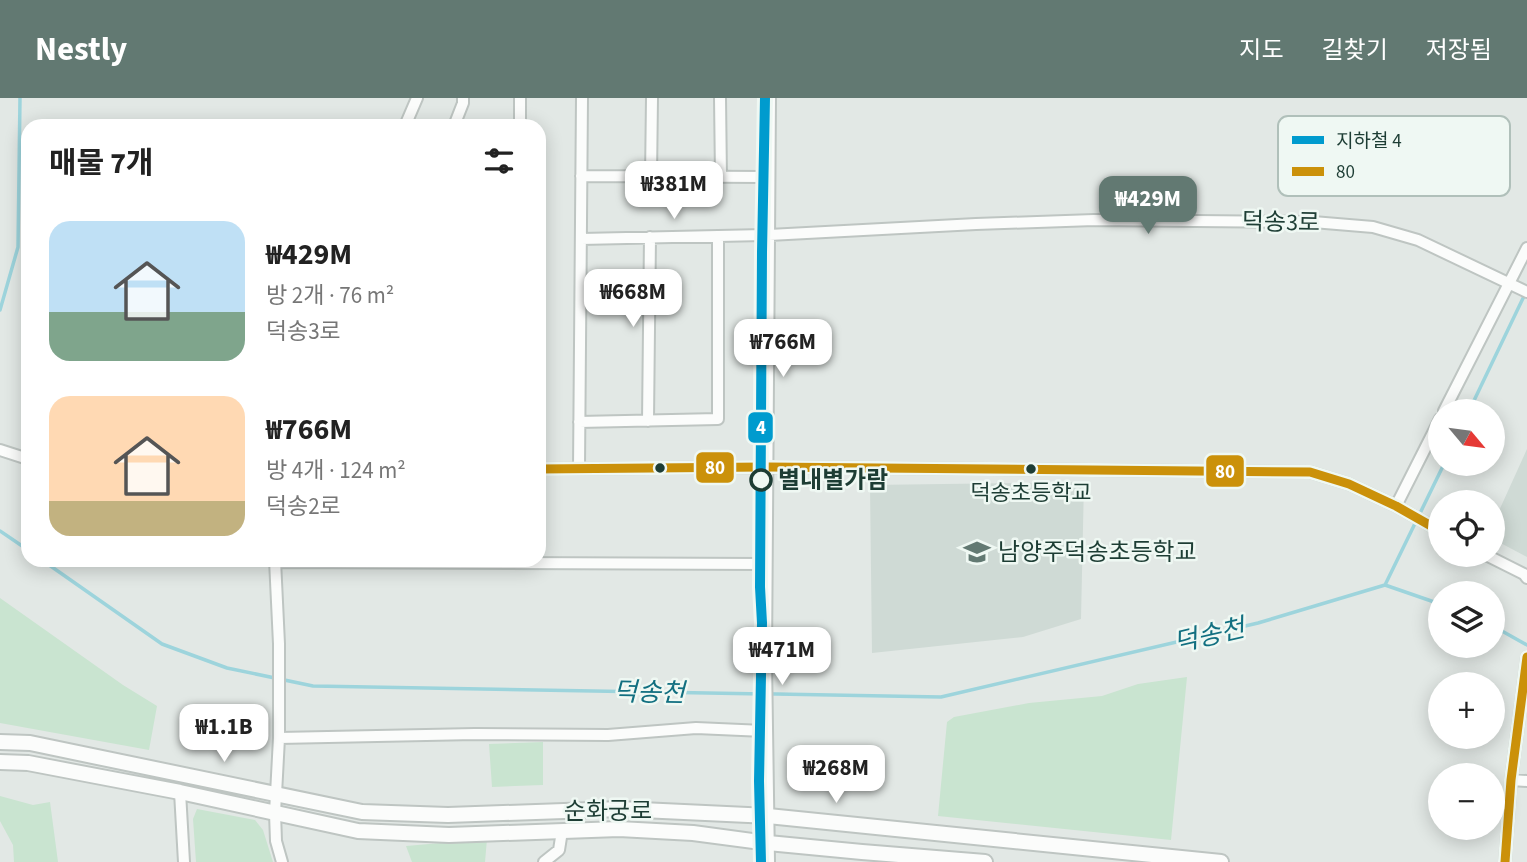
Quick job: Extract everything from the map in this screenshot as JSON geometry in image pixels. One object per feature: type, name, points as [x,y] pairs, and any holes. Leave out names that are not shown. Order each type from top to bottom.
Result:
[{"type":"street","points":[[408,119],[417,98]]},
{"type":"street","points":[[457,119],[463,98]]},
{"type":"street","points":[[520,98],[520,119]]},
{"type":"street","points":[[579,468],[582,98]]},
{"type":"street","points":[[651,177],[652,98]]},
{"type":"street","points":[[720,98],[721,177]]},
{"type":"street","points":[[769,862],[766,564],[770,98]]},
{"type":"street","points":[[581,176],[769,177]]},
{"type":"street","name":"덕송3로","points":[[581,239],[769,235],[1094,220],[1313,222],[1373,227],[1418,240],[1519,288]]},
{"type":"street","points":[[579,422],[718,419],[718,236]]},
{"type":"street","points":[[648,421],[650,237]]},
{"type":"street","points":[[1451,399],[1519,288],[1527,248]]},
{"type":"street","points":[[1396,506],[1428,443]]},
{"type":"street","points":[[0,450],[21,457]]},
{"type":"street","points":[[546,469],[767,467],[1310,472],[1349,484],[1428,524]]},
{"type":"street","points":[[546,563],[766,564]]},
{"type":"street","points":[[1505,564],[1527,578]]},
{"type":"street","points":[[275,567],[279,738],[275,813],[276,841],[282,862]]},
{"type":"street","points":[[1505,862],[1511,780],[1527,657]]},
{"type":"street","points":[[279,738],[475,734],[608,735],[696,728],[766,731]]},
{"type":"street","name":"순화궁로","points":[[0,742],[30,743],[362,812],[448,815],[620,809],[768,816],[1221,862]]},
{"type":"street","name":"순화궁로","points":[[0,762],[28,763],[180,792],[358,831],[449,835],[632,830],[693,833],[768,843],[985,862]]},
{"type":"street","points":[[1511,780],[1527,781]]},
{"type":"street","points":[[180,792],[184,862]]},
{"type":"street","name":"순화궁로","points":[[544,862],[559,850],[562,831]]},
{"type":"shaded area","points":[[1527,449],[1527,557],[1505,545],[1505,498]]},
{"type":"shaded area","name":"남양주덕송초등학교","points":[[1084,482],[1081,619],[1023,637],[872,653],[870,485]]},
{"type":"green space","points":[[0,598],[157,706],[149,750],[0,723]]},
{"type":"green space","points":[[1187,677],[1171,840],[938,816],[947,722],[954,717],[1029,703],[1102,696],[1138,684]]},
{"type":"green space","points":[[543,742],[543,785],[492,787],[489,744]]},
{"type":"green space","points":[[0,796],[33,805],[50,802],[58,862],[14,862],[13,845],[0,821]]},
{"type":"green space","points":[[197,809],[255,820],[263,830],[273,862],[196,862],[193,819]]},
{"type":"green space","points":[[487,839],[485,862],[412,862],[406,846]]},
{"type":"waterway","points":[[0,310],[18,247],[20,98]]},
{"type":"waterway","points":[[1475,399],[1526,292]]},
{"type":"waterway","points":[[1385,585],[1438,476]]},
{"type":"waterway","name":"덕송천","points":[[0,531],[21,545]]},
{"type":"waterway","name":"덕송천","points":[[52,567],[162,644],[227,668],[313,686],[941,697],[1258,623],[1385,585],[1428,600]]},
{"type":"waterway","name":"덕송천","points":[[1505,633],[1527,645]]},
{"type":"metro line","name":"4","points":[[761,862],[760,587],[765,98]]},
{"type":"transit line","name":"80","points":[[546,469],[767,467],[1310,472],[1349,484],[1428,524]]},
{"type":"transit line","name":"80","points":[[1505,862],[1511,780],[1527,657]]},
{"type":"place","name":"덕송초등학교","points":[[1031,469]]},
{"type":"place","name":"별내별가람","points":[[761,480]]},
{"type":"place","name":"남양주덕송초등학교","points":[[977,552]]}]
